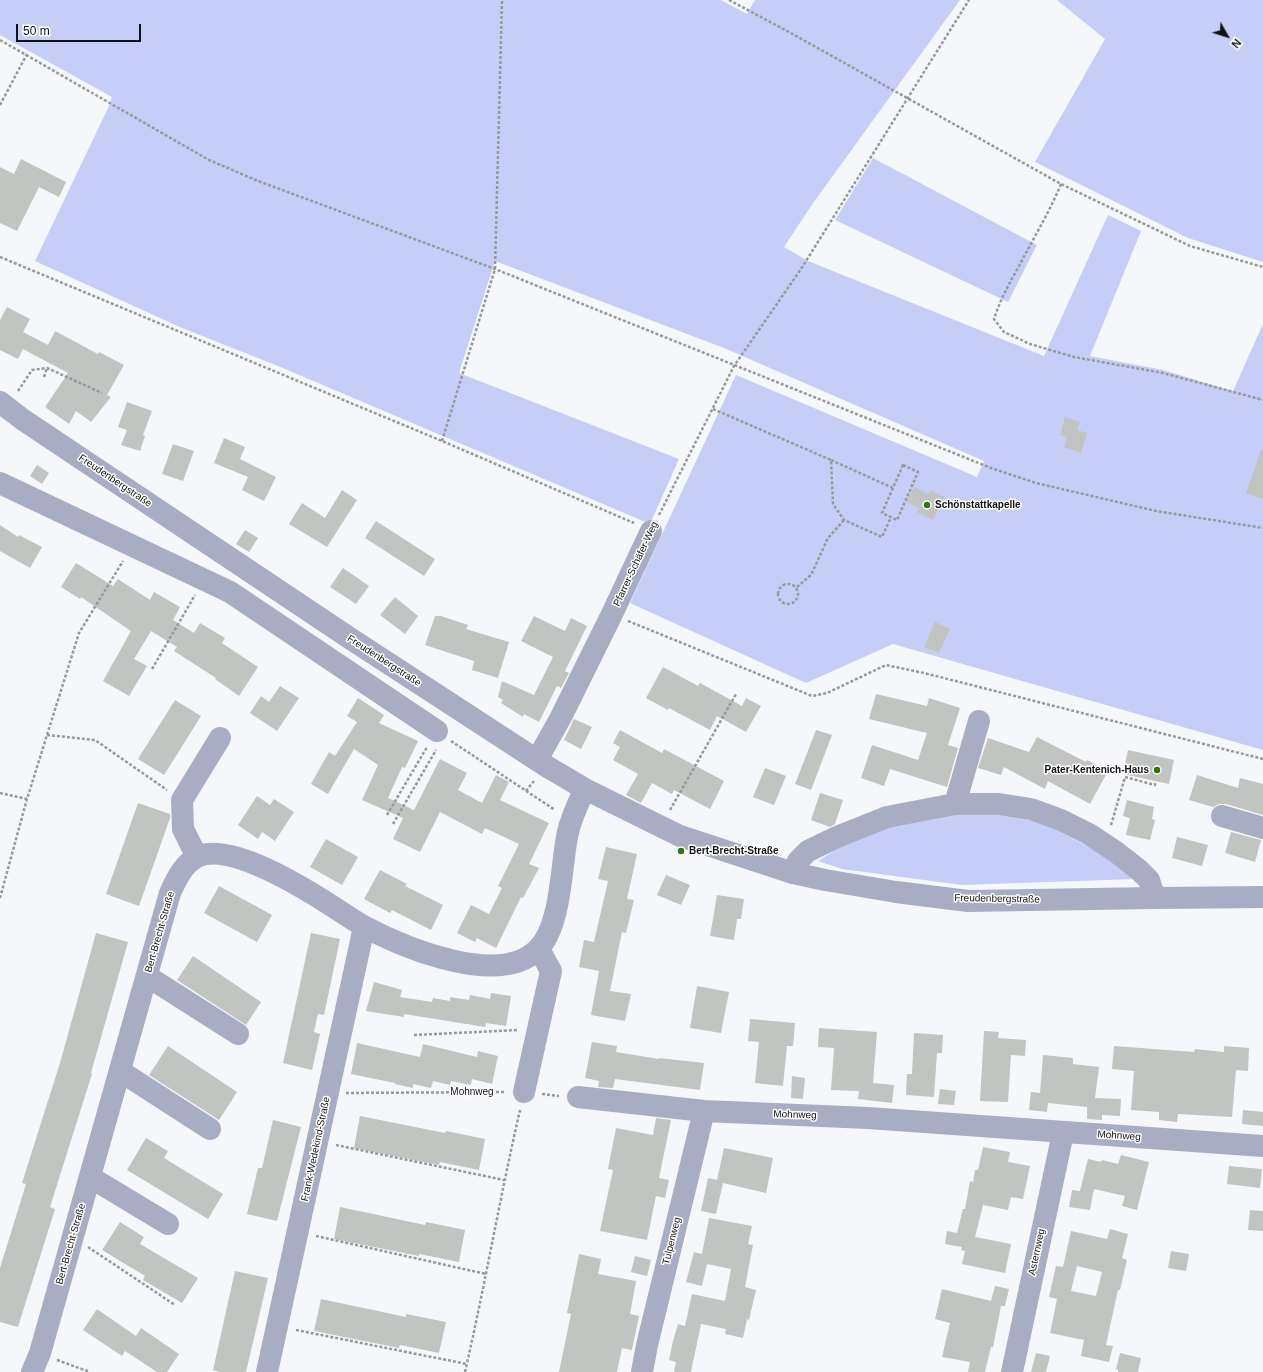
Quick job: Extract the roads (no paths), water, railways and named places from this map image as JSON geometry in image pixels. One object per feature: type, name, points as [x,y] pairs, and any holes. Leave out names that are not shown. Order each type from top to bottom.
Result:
[{"type":"street","name":"Freudenbergstraße","points":[[3,405],[348,637],[537,760],[585,789],[680,836],[793,873],[896,892],[968,901],[1263,897]]},
{"type":"street","points":[[0,483],[230,592],[441,733]]},
{"type":"street","name":"Pfarrer-Schäfer-Weg","points":[[537,760],[612,614],[651,531]]},
{"type":"street","points":[[955,804],[979,721]]},
{"type":"street","points":[[220,738],[182,800],[183,829],[197,857],[213,854],[227,855],[244,859],[292,882],[332,905],[364,927],[402,944],[452,960],[484,966],[514,963],[529,957],[539,949],[548,935],[555,916],[571,820],[585,789]]},
{"type":"street","points":[[793,873],[798,861],[808,851],[837,837],[887,817],[955,804],[1000,804],[1031,809],[1062,820],[1089,834],[1139,870],[1149,880],[1155,898]]},
{"type":"street","points":[[1222,816],[1263,828]]},
{"type":"street","name":"Bert-Brecht-Straße","points":[[36,1363],[170,893],[176,878],[185,866],[197,857]]},
{"type":"street","name":"Frank-Wedekind-Straße","points":[[267,1372],[364,927]]},
{"type":"street","points":[[524,1092],[551,970],[539,949]]},
{"type":"street","points":[[147,976],[238,1034]]},
{"type":"street","points":[[120,1071],[210,1129]]},
{"type":"street","name":"Mohnweg","points":[[578,1097],[704,1111],[868,1118],[1263,1146]]},
{"type":"street","name":"Tulpenweg","points":[[642,1372],[704,1111]]},
{"type":"street","name":"Asternweg","points":[[1012,1372],[1064,1132]]},
{"type":"street","points":[[90,1177],[168,1224]]},
{"type":"place","name":"Schönstattkapelle","points":[[927,505]]},
{"type":"place","name":"Pater-Kentenich-Haus","points":[[1157,770]]},
{"type":"place","name":"Bert-Brecht-Straße","points":[[681,851]]}]
